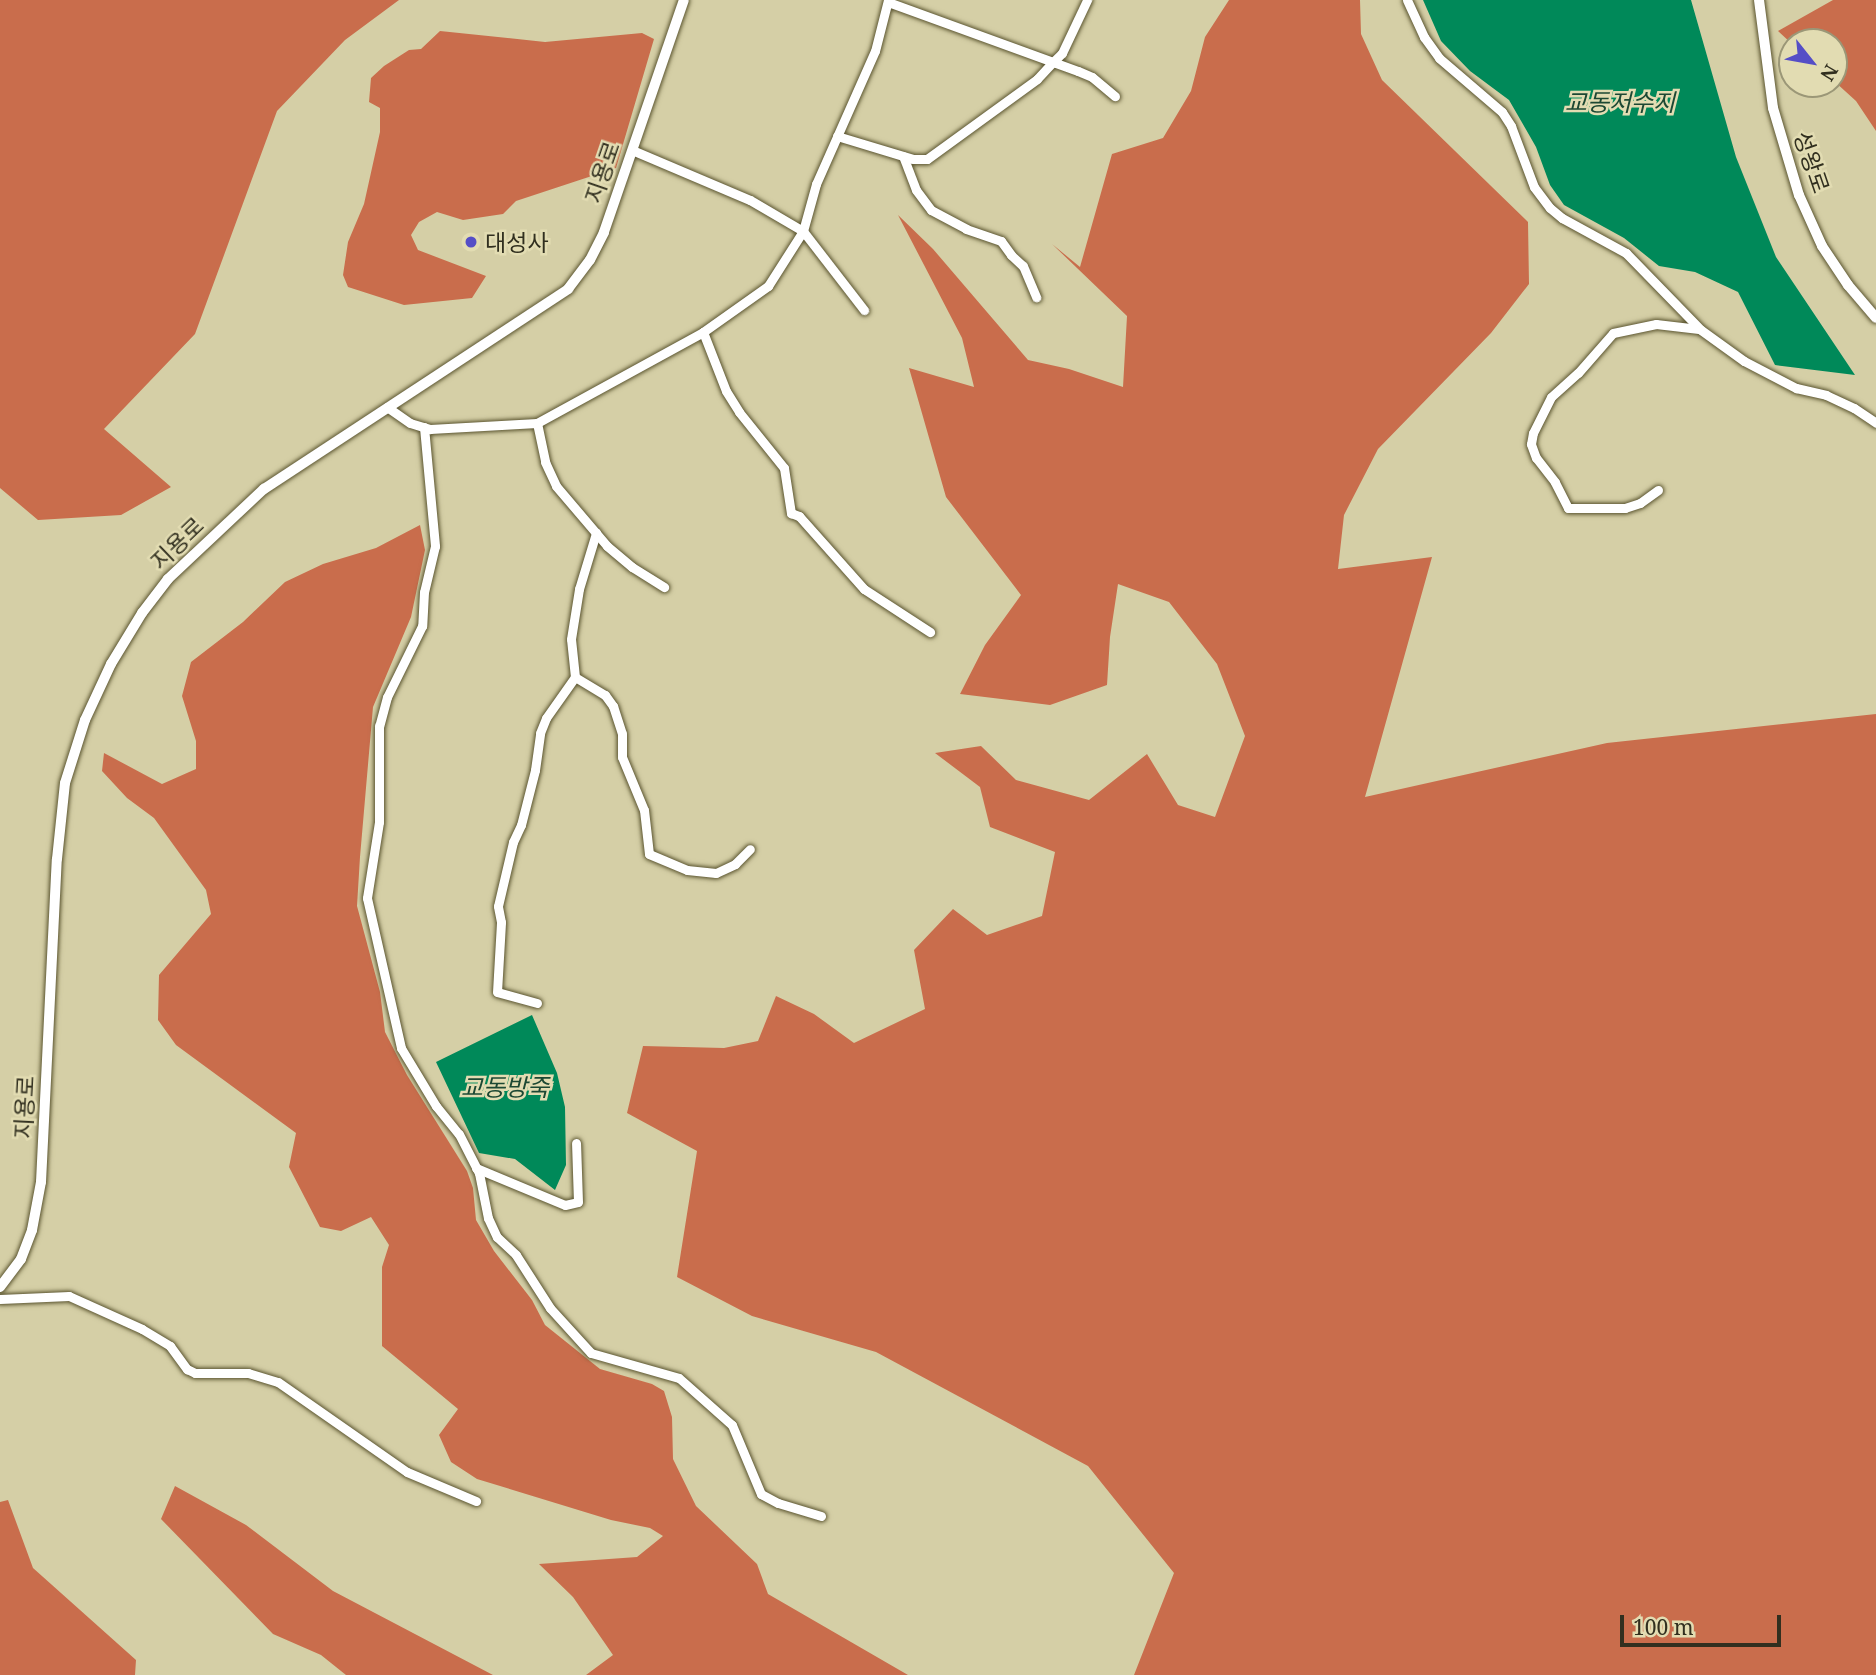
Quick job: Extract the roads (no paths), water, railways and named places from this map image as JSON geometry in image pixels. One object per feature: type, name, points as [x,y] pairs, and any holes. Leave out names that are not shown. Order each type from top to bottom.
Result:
[{"type":"street","name":"지용로","points":[[0,1287],[21,1259],[29,1240],[41,1182],[57,859],[65,783],[85,720],[111,664],[142,613],[168,579],[264,489],[387,407],[541,310],[568,289],[590,260],[604,232],[684,0]]},
{"type":"street","points":[[837,136],[903,156],[927,159],[1037,79],[1062,53],[1087,0]]},
{"type":"street","points":[[1407,0],[1424,37],[1439,58],[1502,111],[1534,187],[1550,208],[1562,218],[1626,253],[1701,330],[1771,377],[1796,388],[1826,395],[1854,408],[1876,423]]},
{"type":"street","name":"성왕로","points":[[1759,0],[1773,108],[1799,195],[1822,246],[1848,285],[1876,318]]},
{"type":"street","points":[[387,407],[410,423],[424,427],[491,428],[537,423],[703,332],[768,286],[803,231],[817,184],[875,51],[888,1],[1092,77],[1115,96]]},
{"type":"street","points":[[632,150],[750,200],[803,231],[864,310]]},
{"type":"street","points":[[903,156],[916,190],[931,210],[966,229],[1001,240],[1023,266],[1036,297]]},
{"type":"street","points":[[1658,489],[1640,503],[1625,508],[1568,508],[1555,482],[1535,457],[1531,444],[1533,433],[1551,397],[1613,333],[1656,324],[1701,330]]},
{"type":"street","points":[[703,332],[726,391],[739,412],[784,468],[791,513],[799,516],[864,589],[930,632]]},
{"type":"street","points":[[537,423],[545,462],[556,486],[596,533],[632,567],[664,587]]},
{"type":"street","points":[[424,427],[435,546],[425,592],[422,626],[387,697],[379,726],[379,822],[367,898],[401,1048],[436,1106],[459,1134],[476,1168],[488,1218],[497,1237],[516,1255],[550,1308],[591,1353],[679,1378],[732,1425],[761,1494],[778,1503],[821,1516]]},
{"type":"street","points":[[537,1003],[497,992],[501,922],[498,906],[513,842],[521,825],[535,771],[540,733],[546,718],[575,677],[571,639],[579,589],[596,533]]},
{"type":"street","points":[[575,677],[605,695],[613,706],[622,734],[622,757],[644,810],[649,855],[687,870],[716,873],[735,864],[750,849]]},
{"type":"street","points":[[476,1168],[555,1202],[565,1205],[578,1202],[576,1143]]},
{"type":"street","points":[[0,1299],[69,1296],[142,1329],[170,1346],[187,1369],[195,1373],[248,1373],[278,1382],[407,1472],[476,1500]]},
{"type":"water","name":"교동저수지","points":[[1423,0],[1691,0],[1736,157],[1776,257],[1855,375],[1775,365],[1738,292],[1695,272],[1659,266],[1624,238],[1564,205],[1550,185],[1536,147],[1509,100],[1470,71],[1441,41]]},
{"type":"water","name":"교동방죽","points":[[532,1015],[557,1073],[565,1107],[566,1165],[555,1190],[515,1159],[479,1153],[436,1062]]},
{"type":"place","name":"대성사","points":[[471,242]]}]
